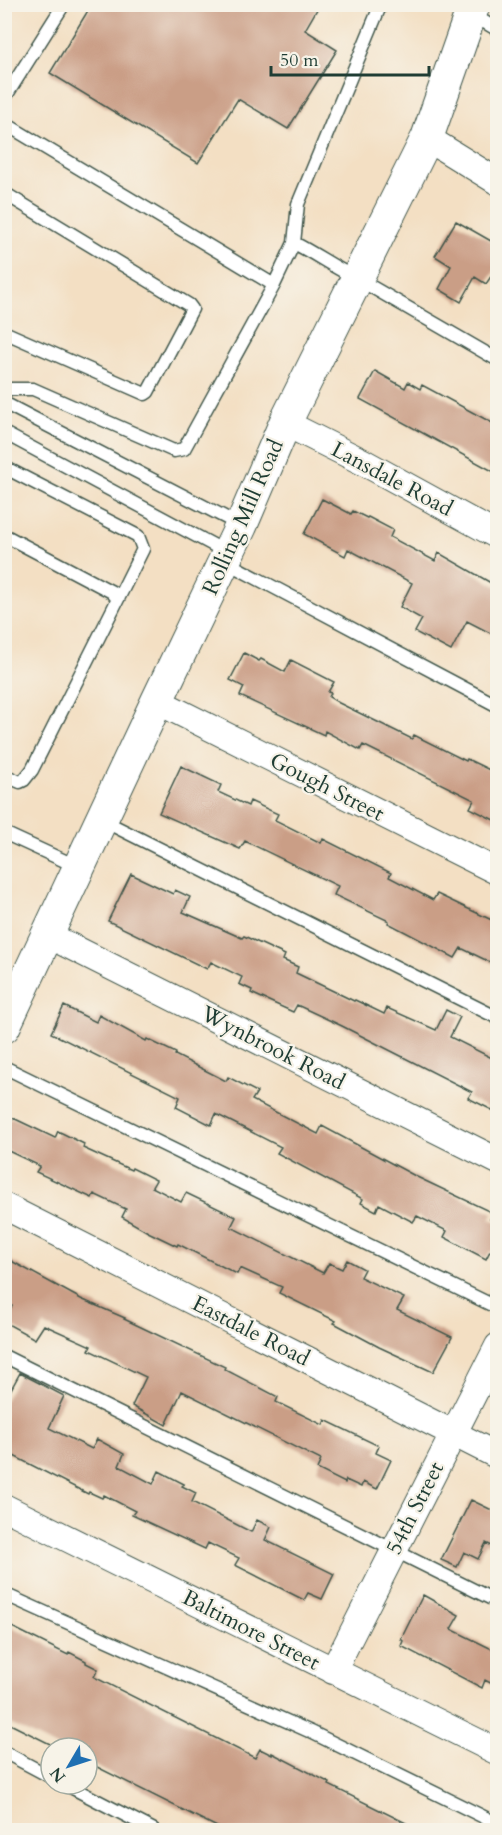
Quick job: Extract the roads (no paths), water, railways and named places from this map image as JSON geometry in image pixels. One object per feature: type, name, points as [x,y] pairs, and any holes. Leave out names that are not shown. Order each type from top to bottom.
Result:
[{"type":"street","name":"Rolling Mill Road","points":[[4,1028],[231,547],[285,423],[427,138],[472,9]]},
{"type":"street","points":[[427,138],[498,182]]},
{"type":"street","name":"Lansdale Road","points":[[285,423],[363,462],[498,536]]},
{"type":"street","name":"Gough Street","points":[[157,701],[498,872]]},
{"type":"street","name":"Wynbrook Road","points":[[48,935],[498,1161]]},
{"type":"street","name":"Eastdale Road","points":[[4,1206],[498,1456]]},
{"type":"street","name":"54th Street","points":[[333,1671],[498,1346]]},
{"type":"street","name":"Baltimore Street","points":[[4,1507],[498,1752]]},
{"type":"lane","points":[[4,99],[64,4]]},
{"type":"lane","points":[[4,389],[33,389],[92,417],[174,451],[184,448],[274,285],[294,243],[298,204],[381,4]]},
{"type":"lane","points":[[472,9],[498,30]]},
{"type":"lane","points":[[4,123],[274,285]]},
{"type":"lane","points":[[4,193],[189,305],[192,309],[159,373],[145,394],[4,332]]},
{"type":"lane","points":[[294,243],[498,360]]},
{"type":"lane","points":[[4,403],[231,547],[498,706]]},
{"type":"lane","points":[[4,433],[231,547]]},
{"type":"lane","points":[[4,467],[138,536],[142,549],[32,770],[20,783],[4,775]]},
{"type":"lane","points":[[4,535],[112,592],[118,599]]},
{"type":"lane","points":[[101,819],[498,1018]]},
{"type":"lane","points":[[4,833],[79,867]]},
{"type":"lane","points":[[4,1067],[498,1308]]},
{"type":"lane","points":[[4,1356],[498,1602]]},
{"type":"lane","points":[[4,1594],[311,1732],[498,1824]]},
{"type":"lane","points":[[4,1752],[39,1770]]},
{"type":"lane","points":[[88,1796],[154,1830]]}]
